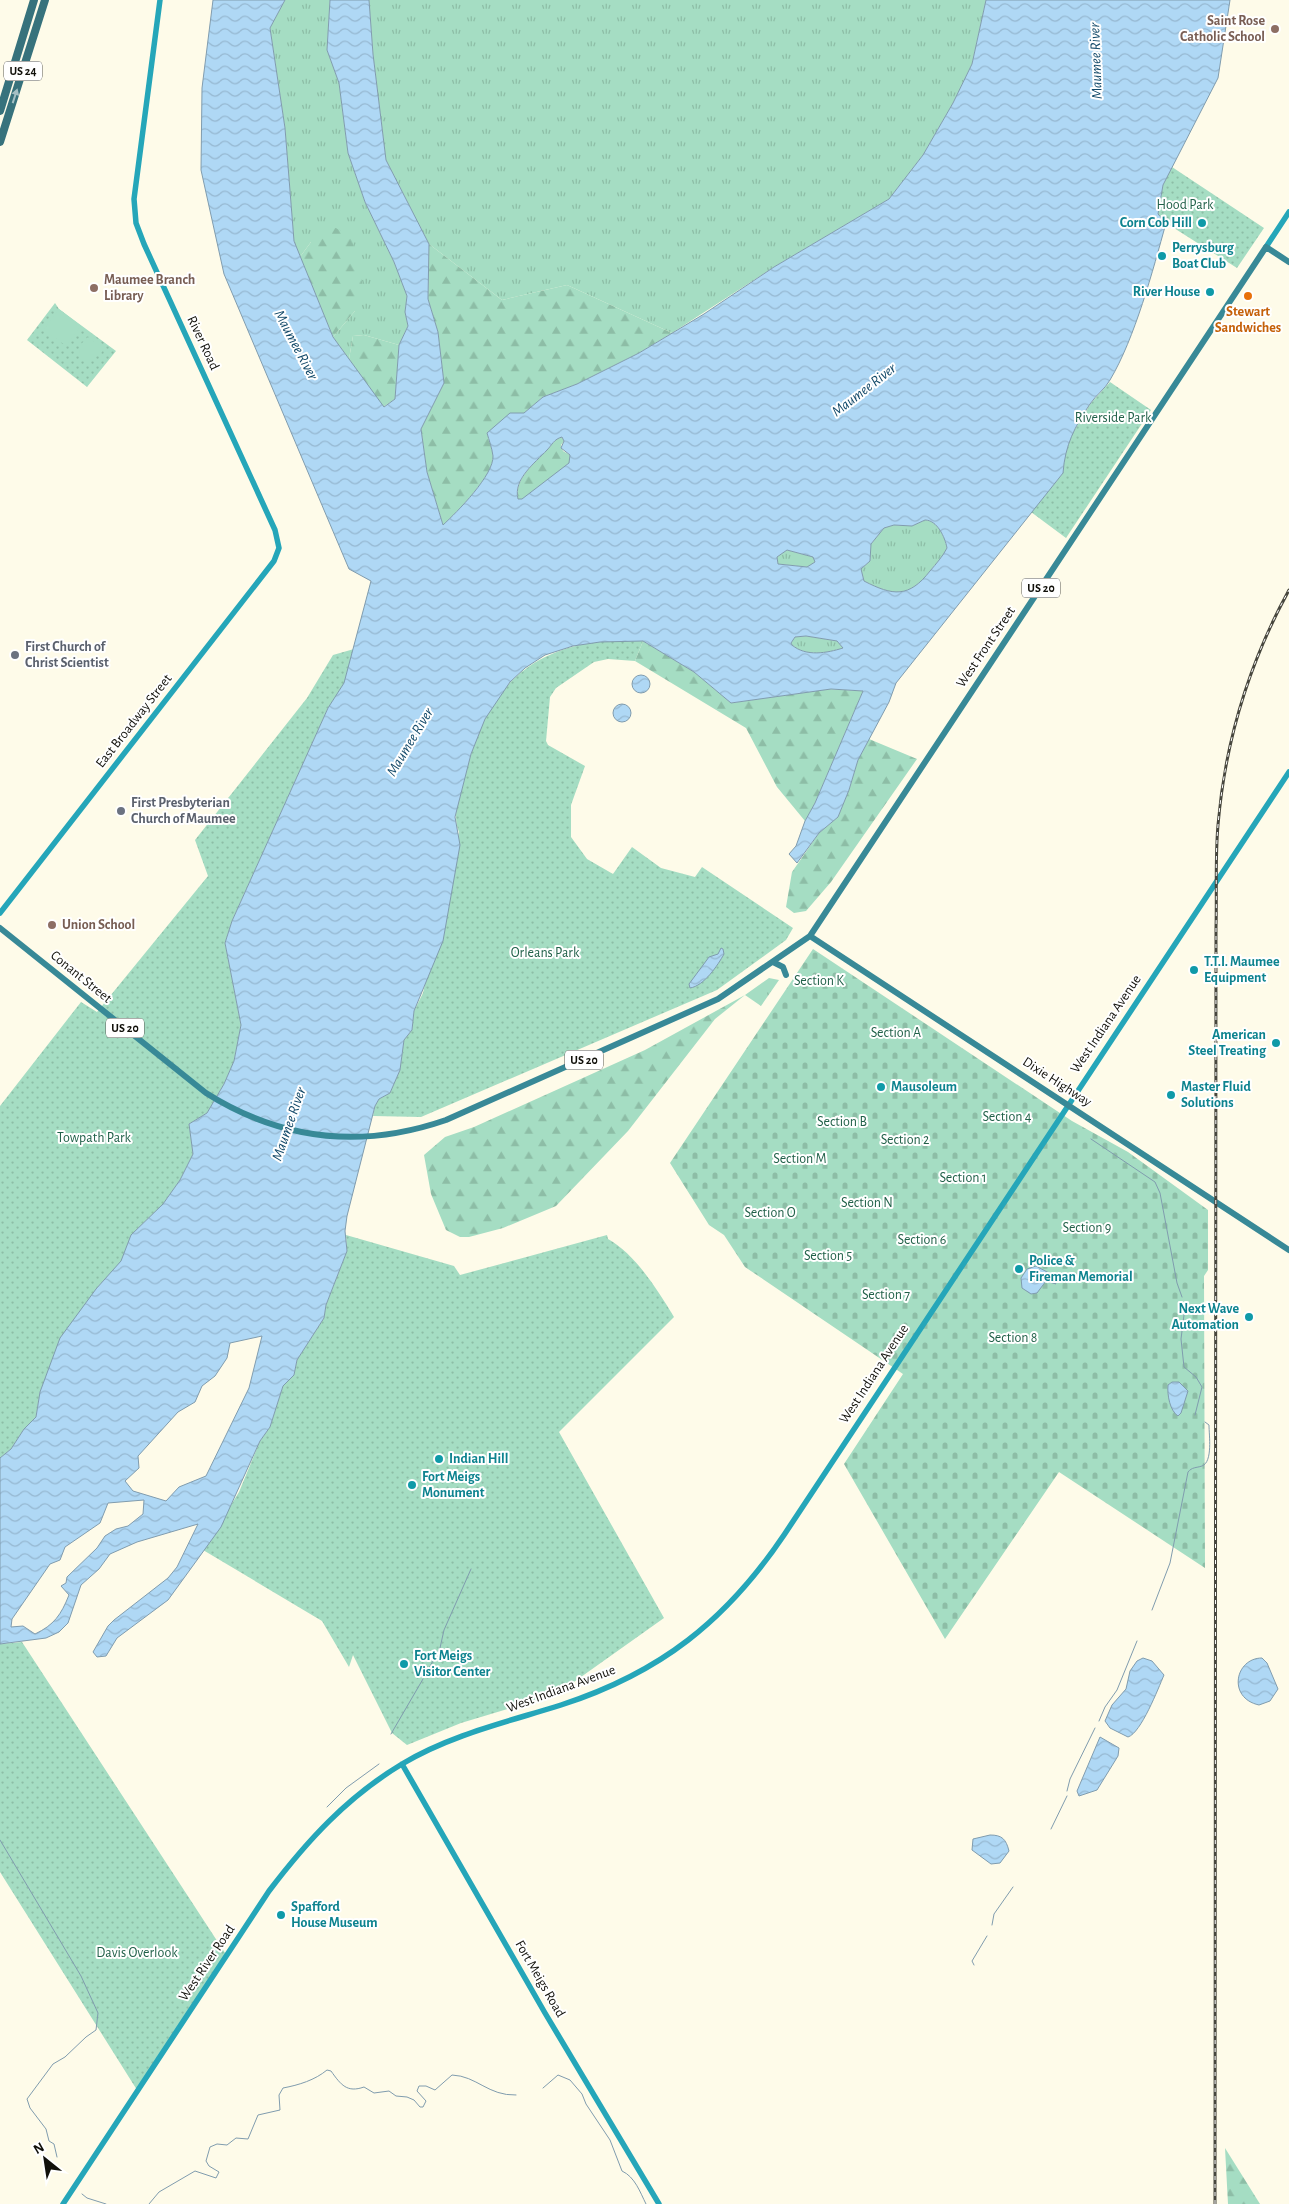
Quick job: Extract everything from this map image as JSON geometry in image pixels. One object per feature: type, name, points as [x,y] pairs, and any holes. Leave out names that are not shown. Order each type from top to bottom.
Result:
[{"type":"highway","name":"US 24","points":[[0,111],[34,0]]},
{"type":"highway","name":"US 24","points":[[0,142],[45,0]]},
{"type":"main road","name":"River Road","points":[[160,0],[134,199],[136,223],[154,268],[278,541]]},
{"type":"main road","points":[[1289,212],[1266,247],[1289,262]]},
{"type":"main road","name":"West Front Street","points":[[810,936],[1266,247]]},
{"type":"main road","name":"East Broadway Street","points":[[0,913],[274,561],[278,552],[278,541]]},
{"type":"main road","name":"West Indiana Avenue","points":[[402,1764],[444,1743],[612,1686],[649,1667],[680,1647],[727,1608],[774,1550],[1289,772]]},
{"type":"main road","name":"Conant Street","points":[[0,928],[192,1083],[241,1113],[276,1125],[328,1137],[384,1136],[414,1131],[446,1120],[718,999],[773,962]]},
{"type":"main road","name":"US 20","points":[[773,962],[810,936]]},
{"type":"main road","name":"Dixie Highway","points":[[810,936],[1289,1250]]},
{"type":"main road","points":[[773,962],[783,967],[786,975]]},
{"type":"main road","name":"West River Road","points":[[63,2204],[269,1891],[302,1848],[350,1800],[402,1764]]},
{"type":"main road","name":"Fort Meigs Road","points":[[402,1764],[545,2013],[659,2204]]},
{"type":"green space","points":[[285,0],[330,0],[327,50],[339,83],[348,153],[365,202],[394,262],[407,296],[405,312],[408,326],[399,345],[364,335],[353,336],[349,359],[333,337],[355,311],[311,242],[300,257],[294,241],[285,128],[270,28]]},
{"type":"green space","points":[[369,0],[986,0],[972,64],[953,103],[923,155],[889,199],[774,267],[672,333],[567,285],[502,300],[429,244],[386,160],[373,54]]},
{"type":"green space","name":"Hood Park","points":[[1172,167],[1264,228],[1237,268],[1166,223],[1158,214],[1163,185]]},
{"type":"green space","points":[[331,226],[351,235],[364,290],[355,311],[333,337],[300,257],[311,242]]},
{"type":"green space","points":[[429,244],[502,300],[567,285],[672,333],[639,353],[577,384],[543,397],[524,413],[487,433],[493,456],[488,473],[474,493],[443,525],[427,472],[421,429],[444,383],[438,332],[428,299]]},
{"type":"green space","points":[[55,303],[59,309],[116,351],[87,387],[27,340]]},
{"type":"green space","points":[[59,309],[81,326],[66,346],[44,329]]},
{"type":"green space","points":[[364,335],[399,345],[395,399],[383,407],[349,359],[353,336]]},
{"type":"green space","points":[[88,337],[102,348],[102,352],[87,364],[80,358],[79,346]]},
{"type":"green space","name":"Riverside Park","points":[[1110,382],[1151,410],[1066,538],[1031,512],[1063,473],[1064,455],[1069,439],[1091,403]]},
{"type":"green space","points":[[562,437],[564,441],[561,445],[563,451],[570,455],[569,463],[522,500],[518,499],[519,485],[526,472],[555,441]]},
{"type":"green space","points":[[925,520],[937,526],[947,548],[922,580],[908,590],[900,592],[884,590],[864,581],[861,569],[870,561],[871,544],[884,528],[894,525],[912,526]]},
{"type":"green space","points":[[787,550],[813,557],[815,562],[807,567],[778,564],[777,557]]},
{"type":"green space","points":[[806,636],[837,641],[843,648],[810,653],[792,645],[791,643],[795,637]]},
{"type":"green space","points":[[643,641],[694,672],[731,703],[829,689],[863,691],[815,803],[805,821],[777,787],[746,728],[635,661]]},
{"type":"green space","name":"Orleans Park","points":[[643,641],[635,661],[608,659],[594,662],[556,688],[550,697],[546,741],[548,745],[585,766],[571,805],[571,837],[587,859],[613,874],[632,847],[661,868],[695,877],[702,867],[793,928],[786,940],[717,990],[421,1117],[373,1116],[379,1099],[390,1093],[400,1070],[404,1040],[412,1030],[414,1011],[423,993],[459,832],[456,810],[459,794],[483,722],[509,684],[526,669],[546,657],[569,648],[597,642]]},
{"type":"green space","name":"Towpath Park","points":[[354,649],[344,684],[328,708],[232,921],[225,943],[241,1025],[234,1061],[224,1084],[207,1113],[189,1124],[193,1154],[180,1180],[163,1204],[131,1235],[122,1261],[96,1289],[40,1392],[36,1417],[24,1429],[11,1449],[0,1458],[0,1106],[81,1002],[97,1012],[208,876],[195,840],[307,698],[333,655]]},
{"type":"green space","points":[[869,739],[917,759],[831,882],[806,911],[794,913],[786,907],[792,872],[819,833],[838,817],[858,760]]},
{"type":"green space","points":[[813,949],[1072,1121],[1128,1152],[1208,1210],[1208,1270],[1204,1276],[1205,1568],[1059,1472],[945,1639],[844,1464],[903,1374],[745,1267],[724,1235],[709,1225],[670,1163]]},
{"type":"green space","points":[[769,978],[779,980],[761,1006],[745,995]]},
{"type":"green space","points":[[745,995],[715,1019],[628,1131],[556,1206],[503,1228],[469,1237],[460,1237],[446,1230],[431,1194],[424,1155],[445,1137],[474,1127],[645,1050]]},
{"type":"green space","points":[[346,1235],[454,1266],[460,1275],[607,1235],[608,1239],[637,1263],[674,1317],[559,1432],[664,1618],[557,1694],[461,1723],[407,1745],[392,1733],[353,1655],[349,1667],[322,1621],[203,1550],[239,1492],[260,1441],[270,1427],[283,1386],[294,1375],[297,1360],[324,1318],[326,1305],[347,1251]]},
{"type":"green space","name":"Davis Overlook","points":[[22,1642],[227,1956],[137,2090],[0,1872],[0,1644]]},
{"type":"green space","points":[[1225,2148],[1260,2204],[1228,2204]]},
{"type":"water","name":"Maumee River","points":[[213,0],[285,0],[270,28],[285,128],[294,241],[333,337],[384,407],[395,399],[399,345],[408,326],[405,312],[407,296],[394,262],[365,202],[348,153],[339,83],[327,50],[330,0],[369,0],[373,54],[386,160],[429,244],[428,299],[438,332],[444,383],[421,429],[427,472],[443,525],[474,493],[488,473],[493,456],[487,433],[510,413],[524,413],[543,397],[577,384],[639,353],[704,314],[774,267],[889,199],[923,155],[953,103],[972,64],[986,0],[1230,0],[1218,78],[1163,185],[1158,214],[1166,223],[1135,324],[1119,363],[1108,383],[1090,404],[1075,428],[1068,445],[1063,473],[896,683],[889,702],[858,760],[838,817],[819,833],[797,863],[789,854],[796,846],[805,821],[815,803],[863,691],[831,689],[731,703],[694,672],[643,641],[600,642],[573,646],[545,655],[525,668],[510,682],[485,719],[471,754],[455,817],[460,845],[443,941],[414,1011],[412,1030],[404,1040],[400,1070],[390,1093],[379,1099],[375,1106],[347,1216],[345,1231],[347,1251],[326,1305],[324,1318],[297,1360],[294,1375],[283,1386],[270,1427],[260,1441],[221,1527],[168,1600],[117,1638],[106,1656],[97,1657],[93,1652],[108,1626],[168,1578],[177,1567],[198,1524],[137,1542],[110,1554],[99,1569],[81,1585],[68,1623],[59,1632],[46,1638],[0,1644],[0,1458],[11,1449],[24,1429],[36,1417],[40,1392],[60,1338],[96,1289],[121,1261],[131,1235],[163,1204],[180,1180],[193,1154],[189,1124],[207,1113],[224,1084],[234,1061],[241,1025],[225,943],[232,921],[328,708],[344,683],[371,581],[349,569],[224,274],[201,170],[202,88]],"holes":[[[562,437],[564,441],[561,448],[570,455],[569,463],[522,499],[518,499],[519,485],[526,472]],[[925,520],[929,521],[940,530],[947,548],[922,580],[908,590],[900,592],[884,590],[864,581],[861,569],[870,561],[871,544],[884,528],[894,525],[912,526]],[[787,550],[813,557],[815,562],[807,567],[778,564],[777,557]],[[806,636],[837,641],[843,648],[810,653],[792,645],[791,643],[795,637]],[[262,1336],[249,1388],[206,1476],[179,1487],[166,1501],[133,1491],[125,1481],[139,1468],[138,1456],[178,1412],[195,1402],[202,1386],[215,1376],[227,1358],[230,1343]],[[144,1500],[143,1514],[128,1526],[116,1529],[105,1536],[97,1548],[67,1577],[66,1583],[61,1586],[69,1595],[60,1614],[52,1623],[35,1634],[23,1626],[11,1627],[12,1619],[50,1564],[60,1560],[65,1547],[100,1523],[108,1503]]]},
{"type":"water","points":[[637,675],[645,675],[650,680],[648,691],[637,693],[632,688],[632,680]]},
{"type":"water","points":[[618,704],[626,704],[631,709],[629,720],[618,722],[613,717],[613,709]]},
{"type":"water","points":[[721,948],[724,954],[714,969],[700,983],[690,988],[689,984],[709,957],[718,954]]},
{"type":"water","points":[[1036,1266],[1049,1273],[1056,1284],[1046,1281],[1037,1293],[1031,1294],[1022,1288],[1021,1278],[1027,1269]]},
{"type":"water","points":[[1172,1382],[1179,1382],[1188,1391],[1181,1413],[1178,1416],[1171,1407],[1168,1393],[1168,1385]]},
{"type":"water","points":[[1143,1658],[1152,1661],[1164,1675],[1144,1719],[1133,1734],[1128,1737],[1110,1728],[1105,1721],[1112,1705],[1126,1689],[1130,1671],[1137,1661]]},
{"type":"water","points":[[1262,1658],[1267,1663],[1278,1689],[1270,1701],[1259,1705],[1249,1701],[1242,1695],[1238,1679],[1246,1664]]},
{"type":"water","points":[[1100,1737],[1119,1748],[1118,1756],[1097,1790],[1079,1796],[1077,1791]]},
{"type":"water","points":[[990,1835],[1000,1837],[1008,1847],[1009,1851],[1000,1863],[991,1864],[972,1850],[973,1839]]},
{"type":"waterway","points":[[1091,1139],[1155,1182],[1160,1193],[1177,1283],[1182,1297]]},
{"type":"waterway","points":[[1185,1307],[1181,1339],[1184,1367],[1196,1377],[1202,1387],[1195,1415]]},
{"type":"waterway","points":[[1152,1610],[1170,1563],[1188,1472],[1193,1468],[1202,1466],[1208,1459],[1210,1448],[1209,1425],[1205,1422]]},
{"type":"waterway","points":[[428,1670],[440,1648],[444,1630],[471,1569]]},
{"type":"waterway","points":[[1099,1721],[1105,1707],[1117,1690],[1137,1641]]},
{"type":"waterway","points":[[391,1734],[423,1679]]},
{"type":"waterway","points":[[1067,1791],[1070,1779],[1095,1728]]},
{"type":"waterway","points":[[327,1807],[346,1788],[379,1764]]},
{"type":"waterway","points":[[1051,1829],[1067,1796]]},
{"type":"waterway","points":[[0,1840],[81,1976],[98,2013],[96,2030],[65,2057],[53,2064],[27,2099],[30,2108],[46,2129],[49,2141],[54,2144],[57,2157]]},
{"type":"waterway","points":[[992,1925],[994,1914],[1013,1887]]},
{"type":"waterway","points":[[974,1965],[972,1961],[987,1936]]},
{"type":"waterway","points":[[149,2204],[159,2192],[195,2171],[216,2178],[219,2172],[209,2166],[206,2161],[210,2147],[217,2144],[227,2145],[236,2138],[248,2139],[258,2115],[280,2110],[279,2095],[283,2088],[306,2082],[327,2070],[331,2071],[341,2084],[349,2088],[358,2089],[364,2087],[374,2093],[389,2091],[396,2096],[414,2100],[420,2107],[423,2107],[426,2101],[417,2091],[419,2086],[426,2086],[435,2090],[452,2075],[461,2076],[498,2092],[516,2095]]},
{"type":"waterway","points":[[543,2088],[558,2075],[570,2080],[582,2094],[586,2104],[610,2140],[622,2171],[634,2181],[646,2204]]},
{"type":"waterway","points":[[82,2194],[87,2198],[106,2204]]},
{"type":"railway","points":[[1215,2204],[1217,838],[1226,764],[1241,704],[1262,646],[1289,590]]},
{"type":"place","name":"Saint Rose Catholic School","points":[[1275,29]]},
{"type":"place","name":"Corn Cob Hill","points":[[1202,223]]},
{"type":"place","name":"Perrysburg Boat Club","points":[[1162,256]]},
{"type":"place","name":"Maumee Branch Library","points":[[94,288]]},
{"type":"place","name":"River House","points":[[1210,292]]},
{"type":"place","name":"Stewart Sandwiches","points":[[1248,296]]},
{"type":"place","name":"First Church of Christ Scientist","points":[[15,655]]},
{"type":"place","name":"First Presbyterian Church of Maumee","points":[[121,811]]},
{"type":"place","name":"Union School","points":[[52,925]]},
{"type":"place","name":"T.T.I. Maumee Equipment","points":[[1194,970]]},
{"type":"place","name":"American Steel Treating","points":[[1276,1043]]},
{"type":"place","name":"Mausoleum","points":[[881,1087]]},
{"type":"place","name":"Master Fluid Solutions","points":[[1171,1095]]},
{"type":"place","name":"Police & Fireman Memorial","points":[[1019,1269]]},
{"type":"place","name":"Next Wave Automation","points":[[1249,1317]]},
{"type":"place","name":"Indian Hill","points":[[439,1459]]},
{"type":"place","name":"Fort Meigs Monument","points":[[412,1485]]},
{"type":"place","name":"Fort Meigs Visitor Center","points":[[404,1664]]},
{"type":"place","name":"Spafford House Museum","points":[[281,1915]]},
{"type":"park label","name":"Section K","points":[[819,981]]},
{"type":"park label","name":"Section A","points":[[896,1033]]},
{"type":"park label","name":"Section 4","points":[[1007,1117]]},
{"type":"park label","name":"Section B","points":[[842,1122]]},
{"type":"park label","name":"Section 2","points":[[905,1140]]},
{"type":"park label","name":"Section M","points":[[800,1159]]},
{"type":"park label","name":"Section 1","points":[[963,1178]]},
{"type":"park label","name":"Section N","points":[[867,1203]]},
{"type":"park label","name":"Section O","points":[[770,1213]]},
{"type":"park label","name":"Section 9","points":[[1087,1228]]},
{"type":"park label","name":"Section 6","points":[[922,1240]]},
{"type":"park label","name":"Section 5","points":[[828,1256]]},
{"type":"park label","name":"Section 7","points":[[886,1295]]},
{"type":"park label","name":"Section 8","points":[[1013,1338]]}]
